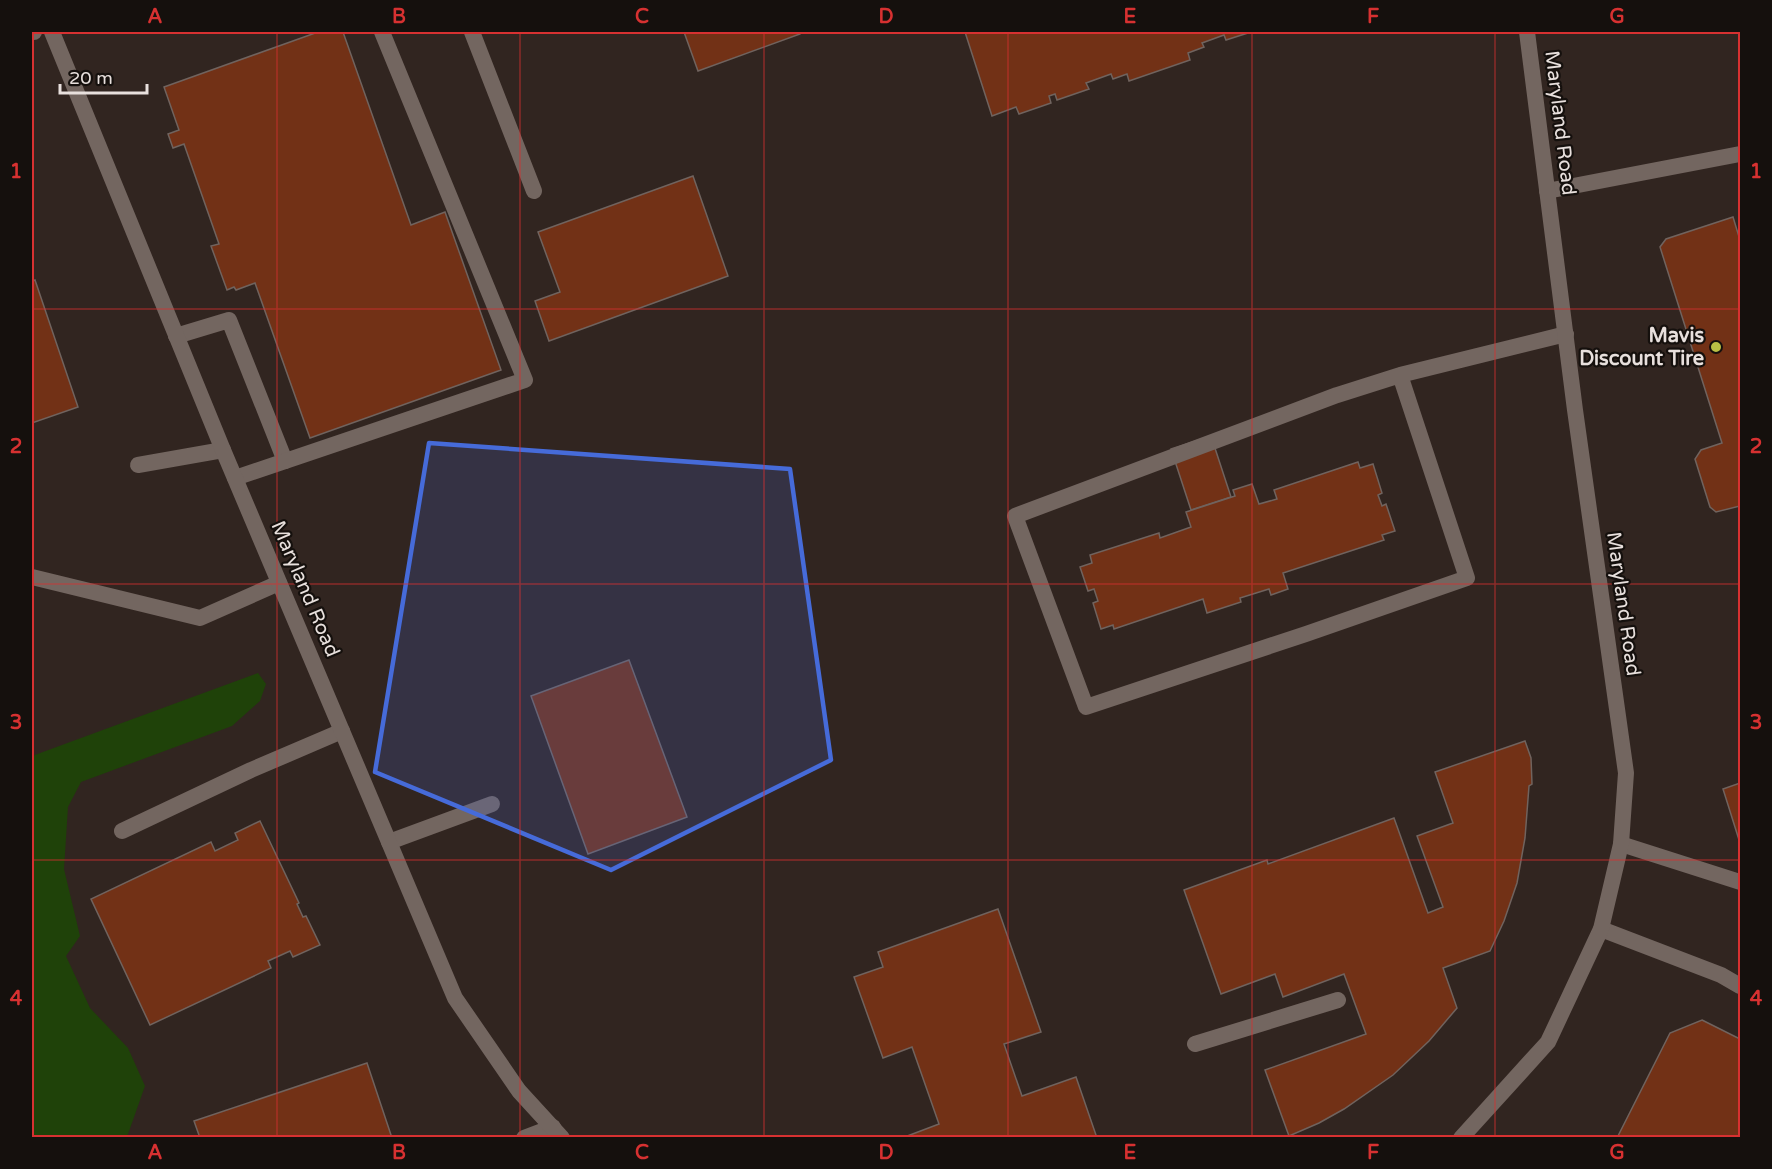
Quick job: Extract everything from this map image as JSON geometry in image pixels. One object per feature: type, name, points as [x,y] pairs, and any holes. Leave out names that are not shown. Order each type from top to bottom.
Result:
[{"type":"street","name":"Maryland Road","points":[[52,32],[223,450],[455,998],[519,1091],[558,1132]]},
{"type":"street","points":[[235,478],[525,380],[382,32]]},
{"type":"street","points":[[472,32],[534,190]]},
{"type":"street","name":"Maryland Road","points":[[1461,1137],[1548,1042],[1601,929],[1621,844],[1626,774],[1527,32]]},
{"type":"street","points":[[1547,191],[1740,154]]},
{"type":"street","points":[[176,336],[229,320],[285,461]]},
{"type":"street","points":[[1400,375],[1467,578],[1086,707],[1015,516],[1337,395],[1400,375],[1566,333]]},
{"type":"street","points":[[138,465],[223,450]]},
{"type":"street","points":[[32,577],[200,618],[279,583]]},
{"type":"street","points":[[122,831],[250,770],[342,731]]},
{"type":"street","points":[[389,842],[492,804]]},
{"type":"street","points":[[1621,844],[1740,882]]},
{"type":"street","points":[[1601,929],[1721,975],[1740,986]]},
{"type":"street","points":[[1195,1044],[1338,1000]]},
{"type":"street","points":[[524,1137],[558,1132]]},
{"type":"highlighted area","points":[[429,443],[790,469],[831,760],[611,870],[375,772]]},
{"type":"green space","points":[[258,673],[266,684],[260,701],[232,726],[81,782],[68,807],[64,869],[80,936],[66,956],[90,1008],[128,1048],[145,1086],[127,1137],[32,1137],[32,756]]},
{"type":"building","points":[[318,32],[343,32],[411,225],[445,212],[501,370],[310,438],[255,283],[236,290],[234,287],[227,290],[211,246],[219,244],[184,144],[173,148],[168,134],[179,130],[164,87]]},
{"type":"building","points":[[684,32],[800,32],[800,34],[698,71]]},
{"type":"building","points":[[965,32],[1251,32],[1226,40],[1224,35],[1202,43],[1204,47],[1188,53],[1190,60],[1129,81],[1127,74],[1113,79],[1111,74],[1086,83],[1089,89],[1057,100],[1055,94],[1049,96],[1051,103],[1019,114],[1016,107],[992,116]]},
{"type":"building","points":[[693,176],[728,276],[549,341],[535,301],[560,292],[538,232]]},
{"type":"building","name":"Mavis Discount Tire","points":[[1733,217],[1740,240],[1740,506],[1716,512],[1710,507],[1695,459],[1701,450],[1722,443],[1660,247],[1666,239]]},
{"type":"building","points":[[35,280],[78,407],[32,423],[32,281]]},
{"type":"building","points":[[1211,436],[1231,497],[1191,510],[1171,449]]},
{"type":"building","points":[[1358,462],[1360,468],[1373,464],[1382,493],[1378,495],[1382,506],[1386,504],[1395,531],[1382,535],[1384,540],[1283,573],[1288,589],[1271,595],[1269,589],[1240,598],[1241,602],[1207,613],[1203,599],[1114,629],[1113,625],[1101,629],[1093,603],[1098,601],[1094,589],[1088,591],[1080,567],[1092,563],[1090,555],[1159,533],[1160,538],[1191,527],[1186,512],[1235,496],[1233,490],[1252,484],[1259,504],[1277,499],[1274,490]]},
{"type":"building","points":[[629,660],[687,817],[588,854],[531,696]]},
{"type":"building","points":[[1525,741],[1531,758],[1532,784],[1529,786],[1525,838],[1517,883],[1504,921],[1490,951],[1443,968],[1457,1008],[1429,1041],[1393,1075],[1344,1109],[1289,1136],[1265,1070],[1366,1034],[1344,974],[1283,997],[1275,974],[1221,994],[1184,890],[1267,860],[1268,864],[1394,818],[1428,913],[1443,907],[1417,836],[1453,823],[1435,772]]},
{"type":"building","points":[[1740,783],[1740,843],[1723,789]]},
{"type":"building","points":[[260,821],[299,903],[297,904],[303,917],[306,916],[320,945],[293,957],[290,951],[268,961],[271,968],[150,1025],[91,899],[211,842],[215,851],[238,840],[235,833]]},
{"type":"building","points":[[998,909],[1041,1032],[1004,1044],[1022,1096],[1076,1077],[1097,1138],[902,1138],[939,1124],[912,1047],[883,1058],[854,977],[883,967],[878,952]]},
{"type":"building","points":[[1702,1020],[1740,1039],[1740,1138],[1617,1138],[1670,1033]]},
{"type":"building","points":[[367,1063],[392,1138],[200,1138],[194,1121]]},
{"type":"place","name":"Mavis Discount Tire","points":[[1716,347]]}]
